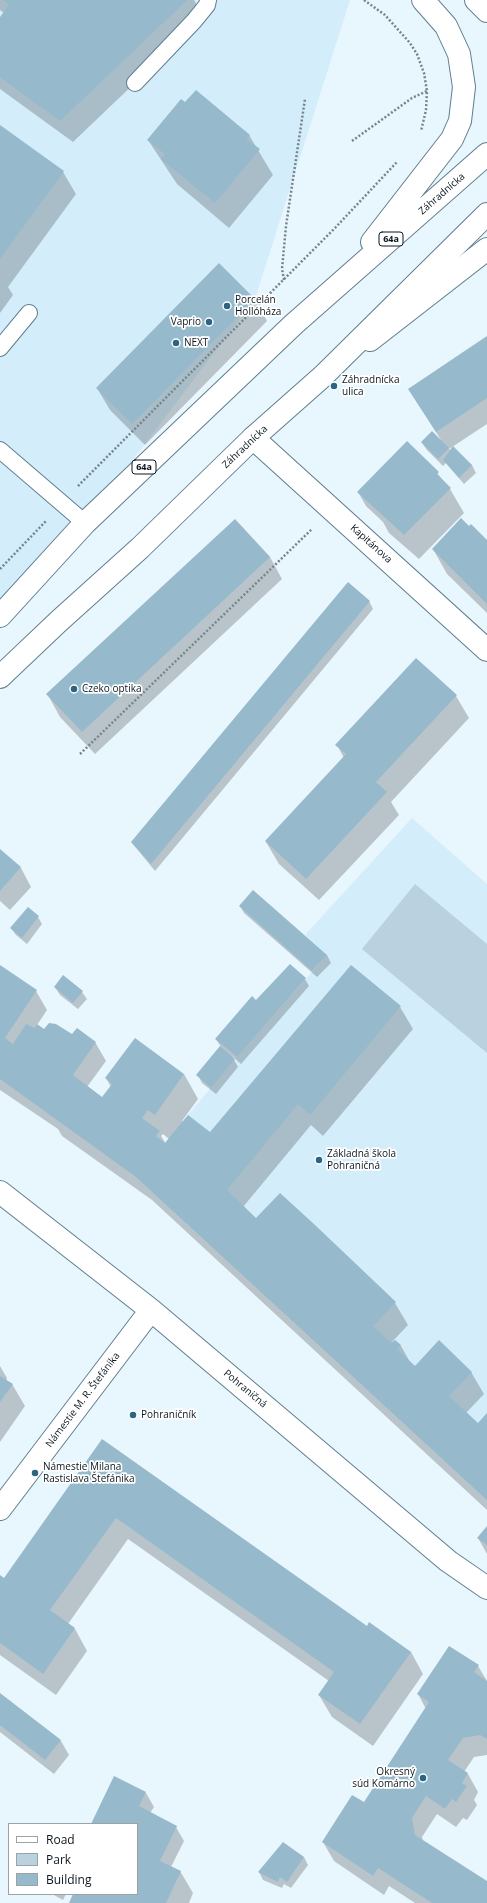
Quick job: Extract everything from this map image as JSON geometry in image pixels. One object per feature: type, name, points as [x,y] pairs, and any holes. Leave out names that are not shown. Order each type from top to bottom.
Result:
[{"type":"main road","points":[[294,324],[374,240],[452,139],[460,121],[464,87],[459,54],[446,26],[424,0]]},
{"type":"main road","points":[[476,0],[487,11]]},
{"type":"main road","name":"Záhradnícka","points":[[0,616],[85,523],[294,324],[487,154]]},
{"type":"main road","name":"Záhradnícka","points":[[0,677],[59,621],[140,548],[253,438],[323,376],[487,214]]},
{"type":"main road","points":[[323,376],[487,249]]},
{"type":"main road","name":"Kapitánova","points":[[253,438],[487,650]]},
{"type":"main road","name":"Pohraničná","points":[[0,1192],[152,1310],[448,1561],[487,1588]]},
{"type":"main road","name":"Námestie M. R. Štefánika","points":[[0,1509],[152,1310]]},
{"type":"lane","points":[[135,83],[194,21],[207,5],[208,0]]},
{"type":"lane","points":[[0,348],[29,312]]},
{"type":"lane","points":[[0,450],[85,523]]},
{"type":"path","points":[[364,0],[385,16],[410,43],[417,54],[424,73],[427,90],[426,110],[422,130],[418,136]]},
{"type":"path","points":[[352,141],[412,98],[427,90]]},
{"type":"path","points":[[284,280],[282,269],[286,226],[305,99]]},
{"type":"path","points":[[0,569],[62,503],[284,280],[401,157]]},
{"type":"path","points":[[80,754],[333,510]]},
{"type":"shaded area","points":[[0,0],[350,0],[255,299],[85,523],[0,616]]},
{"type":"shaded area","name":"Základná škola Pohraničná","points":[[412,818],[487,884],[487,1500],[136,1177],[235,1059],[327,955],[305,935]]},
{"type":"green space","points":[[415,884],[487,944],[487,1053],[362,949]]},
{"type":"building","points":[[3,0],[187,0],[60,121],[0,77],[0,17],[9,5]]},
{"type":"building","points":[[196,90],[250,135],[246,139],[260,149],[215,203],[161,159],[165,154],[147,140],[181,99],[185,102]]},
{"type":"building","points":[[0,125],[64,171],[0,259]]},
{"type":"building","name":"NEXT","points":[[219,263],[255,299],[132,424],[96,388]]},
{"type":"building","points":[[487,336],[487,398],[436,432],[408,389]]},
{"type":"building","points":[[432,431],[449,448],[438,459],[421,442]]},
{"type":"building","points":[[407,441],[439,472],[437,474],[451,488],[404,535],[357,492]]},
{"type":"building","points":[[453,446],[472,465],[459,478],[443,460]]},
{"type":"building","points":[[461,518],[469,526],[471,524],[487,540],[487,604],[432,549]]},
{"type":"building","points":[[235,519],[270,557],[82,732],[46,694]]},
{"type":"building","points":[[348,582],[370,601],[151,864],[131,842]]},
{"type":"building","points":[[416,658],[457,695],[376,782],[387,792],[306,879],[265,841],[346,754],[335,745]]},
{"type":"building","points":[[0,849],[21,867],[0,891]]},
{"type":"building","points":[[253,890],[327,955],[312,971],[239,906]]},
{"type":"building","points":[[28,907],[39,916],[22,938],[10,928]]},
{"type":"building","points":[[290,964],[306,978],[237,1057],[215,1039],[252,996],[256,1000]]},
{"type":"building","points":[[0,965],[37,990],[5,1038],[13,1044],[26,1024],[35,1028],[37,1024],[44,1029],[49,1023],[56,1024],[72,1034],[77,1028],[96,1042],[73,1075],[102,1097],[112,1084],[105,1078],[135,1038],[184,1074],[155,1115],[148,1110],[142,1118],[160,1131],[156,1136],[165,1143],[188,1115],[210,1132],[351,965],[401,1006],[310,1115],[298,1104],[227,1190],[256,1218],[280,1193],[396,1302],[373,1326],[391,1343],[395,1340],[401,1345],[397,1349],[415,1366],[439,1340],[472,1372],[449,1396],[478,1423],[487,1413],[487,1500],[136,1177],[0,1079]]},
{"type":"building","points":[[63,975],[83,991],[73,1003],[54,987]]},
{"type":"building","points":[[220,1046],[235,1059],[211,1088],[196,1075]]},
{"type":"building","points":[[0,1376],[13,1384],[0,1402]]},
{"type":"building","points":[[102,1439],[367,1626],[369,1622],[411,1652],[360,1724],[318,1695],[334,1672],[116,1518],[50,1610],[75,1628],[43,1674],[0,1643],[0,1575],[4,1578]]},
{"type":"building","points":[[487,1526],[487,1545],[477,1538]]},
{"type":"building","name":"Okresný súd Komárno","points":[[449,1646],[479,1665],[474,1672],[487,1681],[487,1739],[480,1735],[463,1738],[448,1760],[468,1773],[462,1783],[467,1786],[456,1802],[452,1799],[445,1809],[426,1796],[412,1818],[415,1835],[487,1881],[487,1903],[432,1903],[378,1868],[373,1876],[322,1842],[352,1795],[364,1802],[429,1702],[417,1694]]},
{"type":"building","points":[[0,1693],[61,1740],[45,1760],[0,1725]]},
{"type":"building","points":[[114,1776],[146,1792],[139,1806],[177,1826],[160,1861],[181,1871],[166,1903],[69,1903],[73,1895],[138,1895],[138,1823],[91,1823]]},
{"type":"building","points":[[283,1842],[304,1857],[287,1882],[280,1877],[278,1882],[258,1872]]},
{"type":"place","name":"Porcelán Hollóháza","points":[[227,306]]},
{"type":"place","name":"Vaprio","points":[[209,322]]},
{"type":"place","name":"NEXT","points":[[176,343]]},
{"type":"place","name":"Záhradnícka ulica","points":[[334,386]]},
{"type":"place","name":"Czeko optika","points":[[74,689]]},
{"type":"place","name":"Základná škola Pohraničná","points":[[319,1160]]},
{"type":"place","name":"Pohraničník","points":[[133,1415]]},
{"type":"place","name":"Námestie Milana Rastislava Štefánika","points":[[35,1473]]},
{"type":"place","name":"Okresný súd Komárno","points":[[423,1778]]}]
